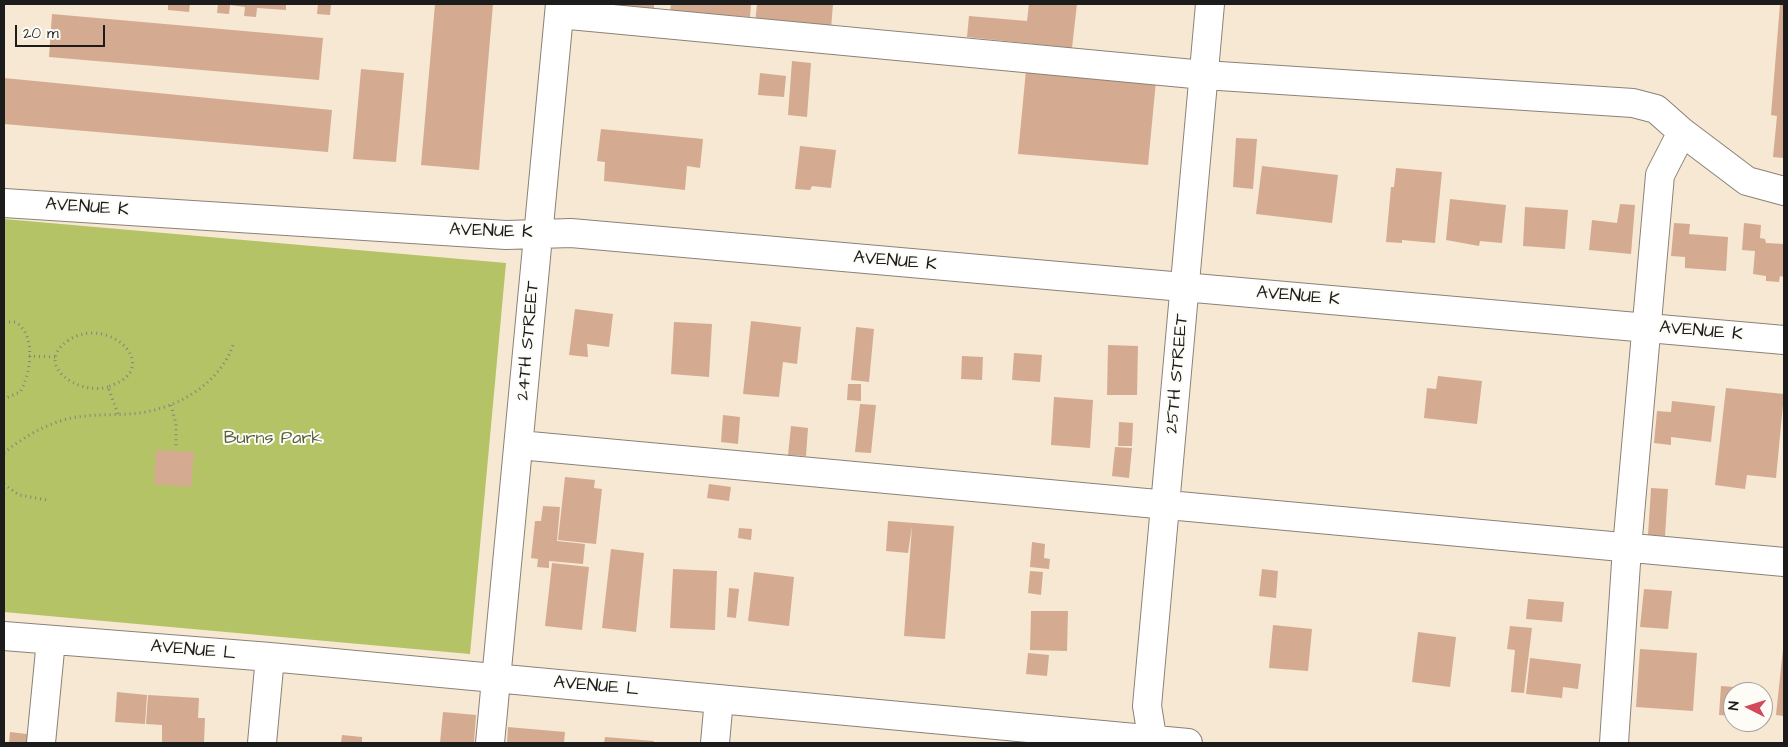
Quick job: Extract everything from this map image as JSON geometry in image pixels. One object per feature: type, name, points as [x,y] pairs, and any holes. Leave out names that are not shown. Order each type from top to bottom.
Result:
[{"type":"street","name":"25TH STREET","points":[[1152,742],[1147,706],[1210,4]]},
{"type":"street","points":[[559,9],[1204,75],[1633,103],[1656,109],[1682,132],[1747,181],[1784,191]]},
{"type":"street","name":"24TH STREET","points":[[490,743],[559,9]]},
{"type":"street","points":[[1614,743],[1627,548],[1660,175],[1682,132]]},
{"type":"street","name":"AVENUE K","points":[[4,203],[506,235],[571,234],[1784,340]]},
{"type":"street","points":[[519,445],[1784,562]]},
{"type":"street","name":"AVENUE L","points":[[4,636],[270,657],[720,699],[937,731],[1188,743]]},
{"type":"street","points":[[41,743],[52,640]]},
{"type":"street","points":[[262,743],[270,657]]},
{"type":"street","points":[[715,743],[720,699]]},
{"type":"path","points":[[4,322],[15,322],[22,328],[28,340],[30,356],[27,377],[20,392],[4,399]]},
{"type":"path","points":[[99,332],[121,342],[129,350],[132,366],[125,378],[108,387],[89,389],[70,381],[60,373],[55,363],[55,357],[62,344],[85,333],[99,332]]},
{"type":"path","points":[[4,453],[45,426],[88,415],[149,411],[171,405],[194,392],[215,375],[225,364],[234,342]]},
{"type":"path","points":[[30,356],[55,357]]},
{"type":"path","points":[[108,387],[118,414]]},
{"type":"path","points":[[171,405],[176,424],[176,447]]},
{"type":"path","points":[[4,484],[19,495],[47,500]]},
{"type":"green space","name":"Burns Park","points":[[4,219],[506,263],[470,654],[4,612]]},
{"type":"building","points":[[168,4],[190,4],[189,12],[168,10]]},
{"type":"building","points":[[218,4],[286,4],[286,10],[257,8],[256,17],[244,16],[245,7],[230,5],[229,14],[217,13]]},
{"type":"building","points":[[318,4],[331,4],[330,15],[317,14]]},
{"type":"building","points":[[435,4],[493,4],[479,170],[421,165]]},
{"type":"building","points":[[602,4],[654,4],[654,13],[601,9]]},
{"type":"building","points":[[671,4],[751,4],[750,17],[670,11]]},
{"type":"building","points":[[757,4],[833,4],[831,29],[755,23]]},
{"type":"building","points":[[1029,4],[1077,4],[1072,48],[967,37],[969,16],[1027,21]]},
{"type":"building","points":[[1780,4],[1784,4],[1784,158],[1773,157],[1777,116],[1771,115]]},
{"type":"building","points":[[52,14],[323,38],[319,80],[49,57]]},
{"type":"building","points":[[792,61],[811,63],[807,117],[788,115]]},
{"type":"building","points":[[361,69],[404,73],[396,162],[353,159]]},
{"type":"building","points":[[1026,70],[1156,81],[1148,165],[1018,154]]},
{"type":"building","points":[[760,73],[786,76],[784,97],[758,95]]},
{"type":"building","points":[[4,78],[332,110],[328,152],[4,124]]},
{"type":"building","points":[[601,129],[703,139],[700,168],[687,166],[685,190],[604,181],[605,162],[597,161]]},
{"type":"building","points":[[1236,138],[1257,139],[1253,189],[1233,187]]},
{"type":"building","points":[[800,146],[836,150],[831,188],[812,186],[810,190],[795,189]]},
{"type":"building","points":[[1262,166],[1338,175],[1332,223],[1256,214]]},
{"type":"building","points":[[1396,168],[1442,172],[1435,243],[1402,240],[1402,243],[1386,242],[1391,187],[1394,187]]},
{"type":"building","points":[[1450,199],[1506,205],[1502,243],[1480,241],[1479,246],[1446,240]]},
{"type":"building","points":[[1620,204],[1635,205],[1631,254],[1589,250],[1592,220],[1617,223]]},
{"type":"building","points":[[1525,207],[1568,210],[1565,249],[1523,246]]},
{"type":"building","points":[[1674,223],[1690,224],[1689,234],[1728,237],[1726,271],[1685,268],[1685,257],[1671,256]]},
{"type":"building","points":[[1744,223],[1761,225],[1760,238],[1765,239],[1766,243],[1784,244],[1784,277],[1780,276],[1779,282],[1766,281],[1766,276],[1753,274],[1755,251],[1742,250]]},
{"type":"building","points":[[575,309],[613,314],[609,347],[587,344],[588,357],[569,355]]},
{"type":"building","points":[[751,321],[801,327],[797,364],[783,362],[779,397],[743,394]]},
{"type":"building","points":[[674,322],[712,324],[709,377],[671,374]]},
{"type":"building","points":[[856,327],[874,329],[869,382],[851,380]]},
{"type":"building","points":[[1108,345],[1138,346],[1137,395],[1107,395]]},
{"type":"building","points":[[1014,353],[1042,355],[1040,382],[1012,380]]},
{"type":"building","points":[[962,356],[983,357],[982,380],[961,379]]},
{"type":"building","points":[[1438,376],[1482,381],[1477,424],[1424,418],[1427,388],[1436,389]]},
{"type":"building","points":[[848,384],[861,384],[861,401],[847,400]]},
{"type":"building","points":[[1726,388],[1784,394],[1776,478],[1747,475],[1745,489],[1715,485]]},
{"type":"building","points":[[1054,397],[1093,400],[1090,448],[1051,445]]},
{"type":"building","points":[[1672,401],[1715,406],[1711,442],[1671,437],[1671,445],[1654,443],[1657,411],[1671,412]]},
{"type":"building","points":[[860,404],[876,405],[871,453],[855,452]]},
{"type":"building","points":[[723,415],[740,417],[738,444],[721,442]]},
{"type":"building","points":[[1119,422],[1133,423],[1132,446],[1118,446]]},
{"type":"building","points":[[791,426],[808,428],[806,456],[788,455]]},
{"type":"building","points":[[1115,447],[1132,448],[1129,478],[1112,476]]},
{"type":"building","points":[[156,450],[194,452],[191,487],[154,484]]},
{"type":"building","points":[[565,477],[595,480],[594,488],[602,489],[596,544],[558,540]]},
{"type":"building","points":[[709,484],[731,487],[729,501],[707,498]]},
{"type":"building","points":[[1651,488],[1668,489],[1665,536],[1648,535]]},
{"type":"building","points":[[543,506],[560,507],[557,541],[585,544],[583,564],[549,561],[549,568],[537,567],[538,559],[531,558],[535,521],[541,521]]},
{"type":"building","points":[[888,521],[954,526],[945,639],[904,636],[912,526],[908,553],[886,551]]},
{"type":"building","points":[[739,528],[752,529],[751,540],[738,538]]},
{"type":"building","points":[[1032,542],[1045,544],[1044,558],[1050,559],[1049,569],[1030,567]]},
{"type":"building","points":[[611,549],[644,553],[636,632],[602,628]]},
{"type":"building","points":[[552,563],[589,567],[582,630],[545,626]]},
{"type":"building","points":[[673,569],[717,571],[715,630],[670,628]]},
{"type":"building","points":[[1262,569],[1278,571],[1276,598],[1259,596]]},
{"type":"building","points":[[1030,571],[1043,572],[1041,595],[1028,593]]},
{"type":"building","points":[[754,572],[794,577],[789,626],[748,621]]},
{"type":"building","points":[[729,588],[739,589],[736,618],[727,617]]},
{"type":"building","points":[[1644,589],[1672,591],[1668,629],[1640,627]]},
{"type":"building","points":[[1528,599],[1564,602],[1562,622],[1526,619]]},
{"type":"building","points":[[1031,611],[1068,611],[1067,651],[1030,650]]},
{"type":"building","points":[[1273,625],[1312,629],[1308,671],[1269,668]]},
{"type":"building","points":[[1510,626],[1532,628],[1524,693],[1511,692],[1515,650],[1507,649]]},
{"type":"building","points":[[1418,632],[1456,637],[1450,687],[1412,682]]},
{"type":"building","points":[[1640,649],[1697,653],[1693,711],[1636,707]]},
{"type":"building","points":[[1784,649],[1784,716],[1776,715]]},
{"type":"building","points":[[1028,653],[1049,655],[1047,676],[1026,674]]},
{"type":"building","points":[[1530,658],[1581,664],[1578,689],[1563,687],[1562,698],[1526,694]]},
{"type":"building","points":[[1721,686],[1723,686],[1723,715],[1719,715]]},
{"type":"building","points":[[117,692],[147,695],[145,724],[115,722]]},
{"type":"building","points":[[148,695],[199,698],[198,718],[205,718],[204,743],[162,743],[162,725],[146,724]]},
{"type":"building","points":[[443,712],[476,715],[474,743],[440,743]]},
{"type":"building","points":[[508,727],[565,732],[564,743],[507,743]]},
{"type":"building","points":[[10,732],[35,735],[34,743],[9,743]]},
{"type":"building","points":[[342,735],[362,737],[362,743],[341,743]]},
{"type":"building","points":[[605,737],[654,741],[653,743],[604,743]]}]
